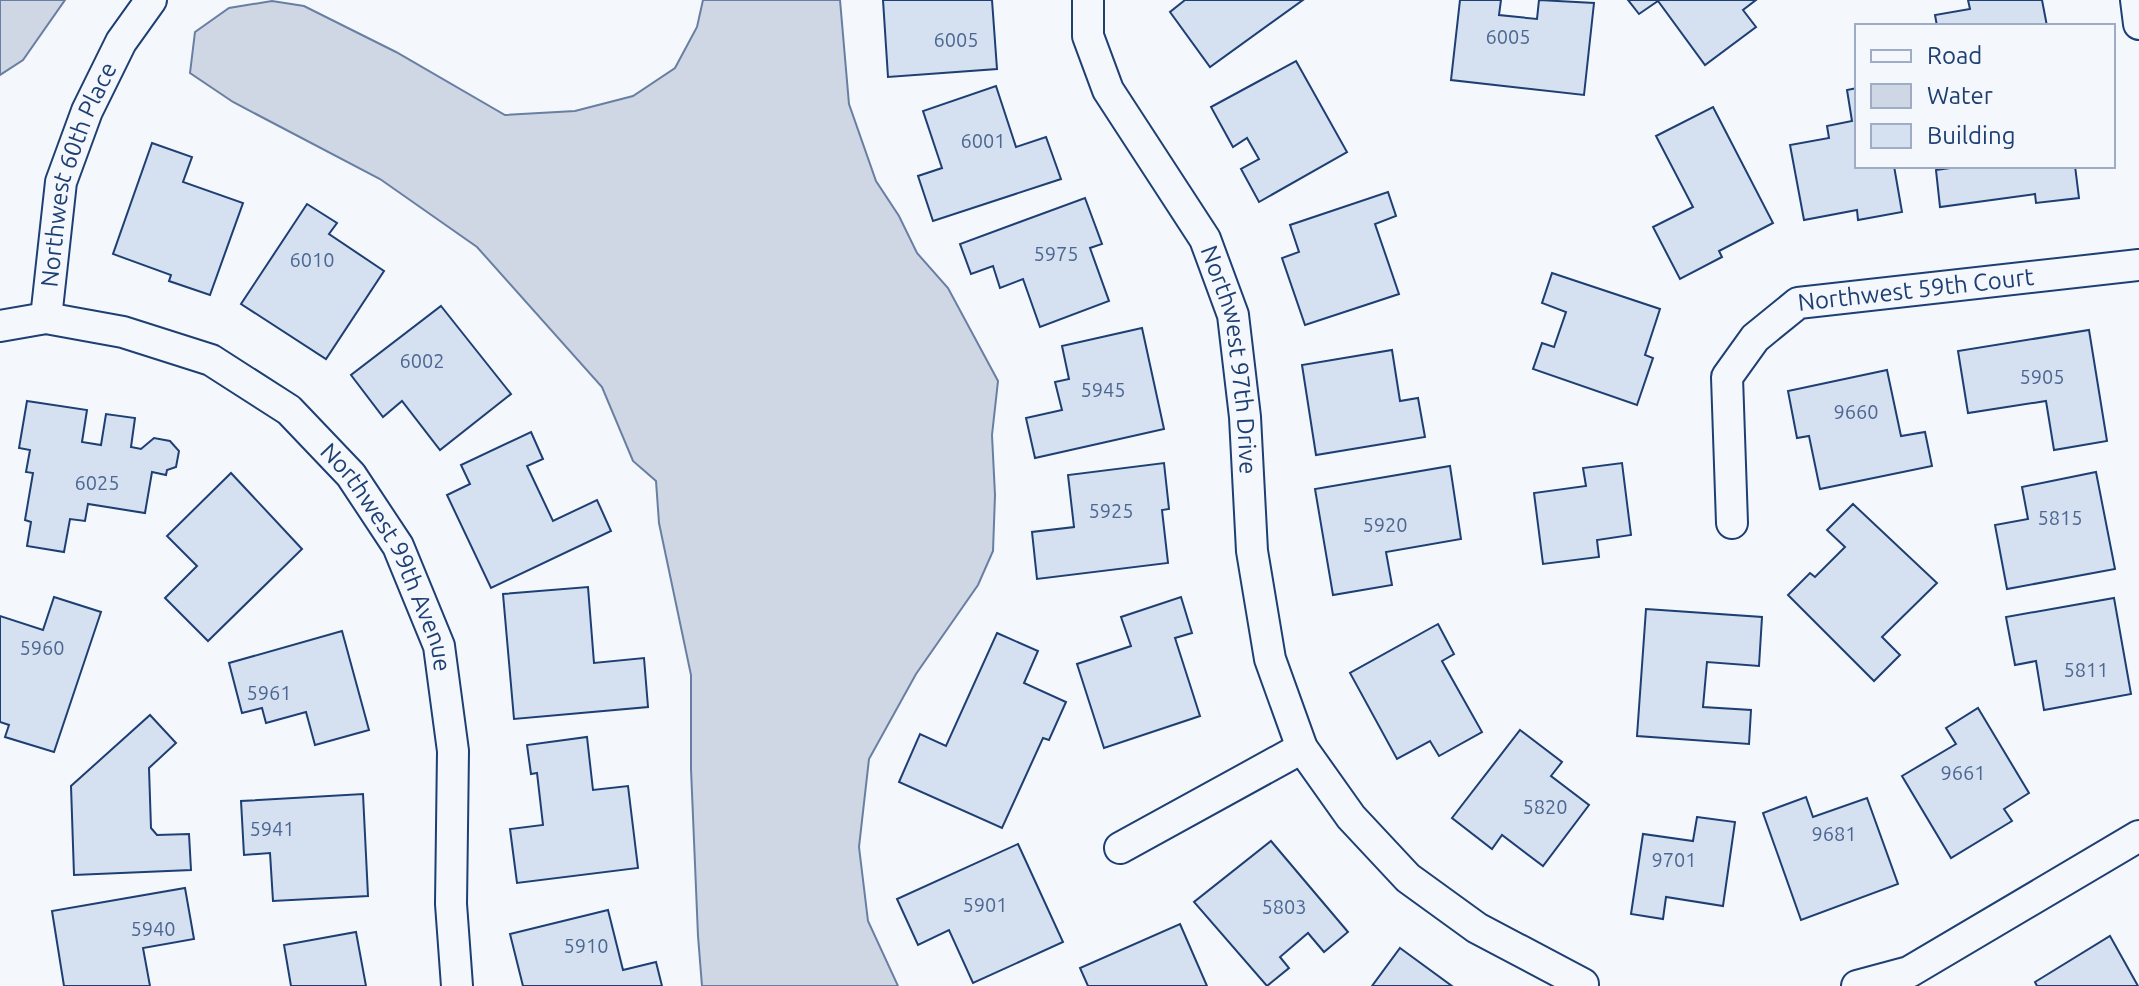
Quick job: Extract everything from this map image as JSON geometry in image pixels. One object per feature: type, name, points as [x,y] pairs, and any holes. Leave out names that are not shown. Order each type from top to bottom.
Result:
[{"type":"street","name":"Northwest 60th Place","points":[[0,326],[46,318],[61,182],[87,111],[121,42],[151,0]]},
{"type":"street","name":"Northwest 97th Drive","points":[[1088,0],[1088,36],[1108,90],[1205,239],[1233,315],[1245,417],[1252,551],[1270,659],[1302,748],[1351,817],[1408,878],[1477,928],[1586,985]]},
{"type":"street","points":[[2136,0],[2139,24]]},
{"type":"street","name":"Northwest 59th Court","points":[[1732,523],[1727,377],[1755,338],[1798,303],[2139,265]]},
{"type":"street","name":"Northwest 99th Avenue","points":[[46,318],[123,332],[211,360],[289,410],[351,475],[398,546],[439,646],[453,751],[451,904],[457,986]]},
{"type":"street","points":[[1120,848],[1302,748]]},
{"type":"street","points":[[1857,986],[1909,972],[2139,836]]},
{"type":"water","points":[[0,0],[65,0],[23,60],[0,75]]},
{"type":"water","points":[[703,0],[840,0],[849,104],[876,181],[899,216],[917,253],[948,288],[998,381],[992,435],[995,495],[993,551],[978,585],[916,674],[869,759],[859,847],[868,921],[898,986],[702,986],[691,769],[691,675],[659,523],[656,481],[633,461],[602,387],[477,247],[380,179],[233,102],[190,73],[195,32],[229,8],[272,1],[304,6],[396,52],[505,115],[575,111],[633,96],[675,68],[697,27]]},
{"type":"building","points":[[883,0],[992,0],[997,69],[888,77]]},
{"type":"building","points":[[1185,0],[1303,0],[1210,67],[1170,12]]},
{"type":"building","points":[[1460,0],[1501,0],[1499,15],[1537,19],[1539,0],[1594,3],[1584,95],[1451,80]]},
{"type":"building","points":[[1628,0],[1756,0],[1743,10],[1756,27],[1705,65],[1658,1],[1639,14]]},
{"type":"building","points":[[1968,0],[2042,0],[2047,24],[1937,24],[1935,15],[1970,9]]},
{"type":"building","points":[[1296,61],[1347,152],[1259,202],[1241,169],[1259,159],[1247,138],[1233,147],[1211,107]]},
{"type":"building","points":[[996,86],[1016,147],[1046,137],[1061,179],[933,221],[918,176],[942,168],[923,111]]},
{"type":"building","points":[[1855,88],[1855,168],[1894,168],[1902,212],[1858,220],[1857,210],[1804,220],[1790,145],[1829,138],[1827,126],[1852,121],[1847,90]]},
{"type":"building","points":[[1713,107],[1773,223],[1719,251],[1722,257],[1680,279],[1653,227],[1693,207],[1656,136]]},
{"type":"building","points":[[152,143],[192,157],[183,182],[243,203],[210,295],[169,281],[171,275],[113,254]]},
{"type":"building","points":[[2075,168],[2079,198],[2036,203],[2035,194],[1940,207],[1936,170]]},
{"type":"building","points":[[1388,192],[1396,216],[1375,224],[1399,294],[1305,325],[1282,258],[1299,252],[1290,225]]},
{"type":"building","points":[[1085,198],[1102,244],[1090,248],[1109,301],[1040,327],[1023,279],[1000,288],[993,266],[971,274],[960,244]]},
{"type":"building","points":[[307,204],[337,223],[329,234],[384,271],[326,359],[241,304]]},
{"type":"building","points":[[1552,273],[1660,309],[1645,355],[1653,358],[1637,405],[1533,369],[1542,343],[1554,347],[1566,312],[1542,303]]},
{"type":"building","points":[[441,306],[511,394],[440,450],[402,401],[383,417],[351,375]]},
{"type":"building","points":[[1142,328],[1164,429],[1035,458],[1026,418],[1062,410],[1055,382],[1069,379],[1062,346]]},
{"type":"building","points":[[2089,330],[2107,441],[2054,450],[2046,401],[1968,413],[1958,351]]},
{"type":"building","points":[[1392,350],[1400,401],[1418,398],[1425,437],[1316,455],[1302,365]]},
{"type":"building","points":[[1887,370],[1901,436],[1925,432],[1932,466],[1820,489],[1809,436],[1797,438],[1788,391]]},
{"type":"building","points":[[27,401],[87,410],[82,442],[101,445],[106,414],[135,418],[131,447],[141,449],[154,438],[170,441],[179,451],[176,467],[167,470],[166,475],[152,472],[145,513],[88,504],[85,521],[70,519],[64,552],[27,546],[31,522],[25,520],[33,473],[26,472],[30,450],[19,448]]},
{"type":"building","points":[[531,432],[543,459],[527,466],[553,521],[597,500],[611,531],[491,588],[447,495],[470,484],[461,465]]},
{"type":"building","points":[[1164,463],[1169,509],[1162,510],[1168,563],[1037,579],[1032,532],[1074,527],[1068,475]]},
{"type":"building","points":[[1622,463],[1631,535],[1597,540],[1599,557],[1543,564],[1534,493],[1586,486],[1583,468]]},
{"type":"building","points":[[1450,466],[1461,539],[1386,552],[1392,585],[1333,595],[1315,489]]},
{"type":"building","points":[[2096,472],[2115,569],[2007,589],[1995,525],[2028,519],[2022,487]]},
{"type":"building","points":[[231,473],[302,549],[208,641],[165,598],[197,566],[167,536]]},
{"type":"building","points":[[1853,504],[1937,583],[1882,637],[1900,655],[1874,681],[1788,595],[1810,573],[1815,577],[1845,547],[1827,530]]},
{"type":"building","points":[[588,587],[594,663],[644,658],[648,707],[514,719],[503,594]]},
{"type":"building","points":[[54,597],[101,612],[54,752],[5,737],[9,725],[0,722],[0,616],[43,630]]},
{"type":"building","points":[[1181,597],[1192,633],[1175,638],[1200,716],[1104,748],[1077,664],[1131,646],[1121,617]]},
{"type":"building","points":[[2114,598],[2131,694],[2044,710],[2036,661],[2015,665],[2006,617]]},
{"type":"building","points":[[1646,609],[1762,617],[1759,666],[1707,662],[1703,707],[1751,710],[1749,744],[1637,736]]},
{"type":"building","points":[[1438,624],[1454,654],[1442,661],[1482,732],[1439,756],[1430,741],[1397,759],[1350,673]]},
{"type":"building","points":[[342,631],[369,730],[315,745],[306,712],[266,723],[262,708],[242,713],[229,663]]},
{"type":"building","points":[[997,633],[1038,651],[1024,683],[1066,702],[1049,740],[1043,738],[1002,828],[899,782],[920,734],[946,746]]},
{"type":"building","points":[[1978,708],[2029,793],[2004,809],[2012,821],[1951,858],[1902,776],[1956,744],[1946,728]]},
{"type":"building","points":[[150,715],[176,743],[149,768],[151,828],[157,835],[189,834],[191,870],[74,875],[71,786]]},
{"type":"building","points":[[1520,730],[1562,762],[1551,776],[1589,805],[1543,866],[1502,835],[1492,849],[1452,818]]},
{"type":"building","points":[[587,737],[593,790],[628,786],[638,868],[517,883],[510,829],[543,825],[537,773],[531,774],[527,745]]},
{"type":"building","points":[[363,794],[368,896],[273,901],[270,853],[244,855],[241,801]]},
{"type":"building","points":[[1806,797],[1813,817],[1867,798],[1898,884],[1801,920],[1763,813]]},
{"type":"building","points":[[1697,817],[1735,822],[1723,906],[1666,897],[1663,919],[1631,914],[1643,834],[1693,841]]},
{"type":"building","points":[[1271,841],[1348,932],[1324,952],[1308,933],[1280,957],[1289,968],[1267,986],[1194,902]]},
{"type":"building","points":[[1018,844],[1063,942],[973,983],[949,930],[918,945],[897,899]]},
{"type":"building","points":[[185,888],[194,939],[143,948],[150,986],[64,986],[52,911]]},
{"type":"building","points":[[608,910],[623,970],[656,962],[662,986],[523,986],[510,934]]},
{"type":"building","points":[[1180,924],[1207,986],[1088,986],[1080,968]]},
{"type":"building","points":[[356,932],[366,986],[291,986],[284,945]]},
{"type":"building","points":[[2110,936],[2138,986],[2037,986],[2035,982]]},
{"type":"building","points":[[1400,948],[1452,986],[1372,986]]}]
